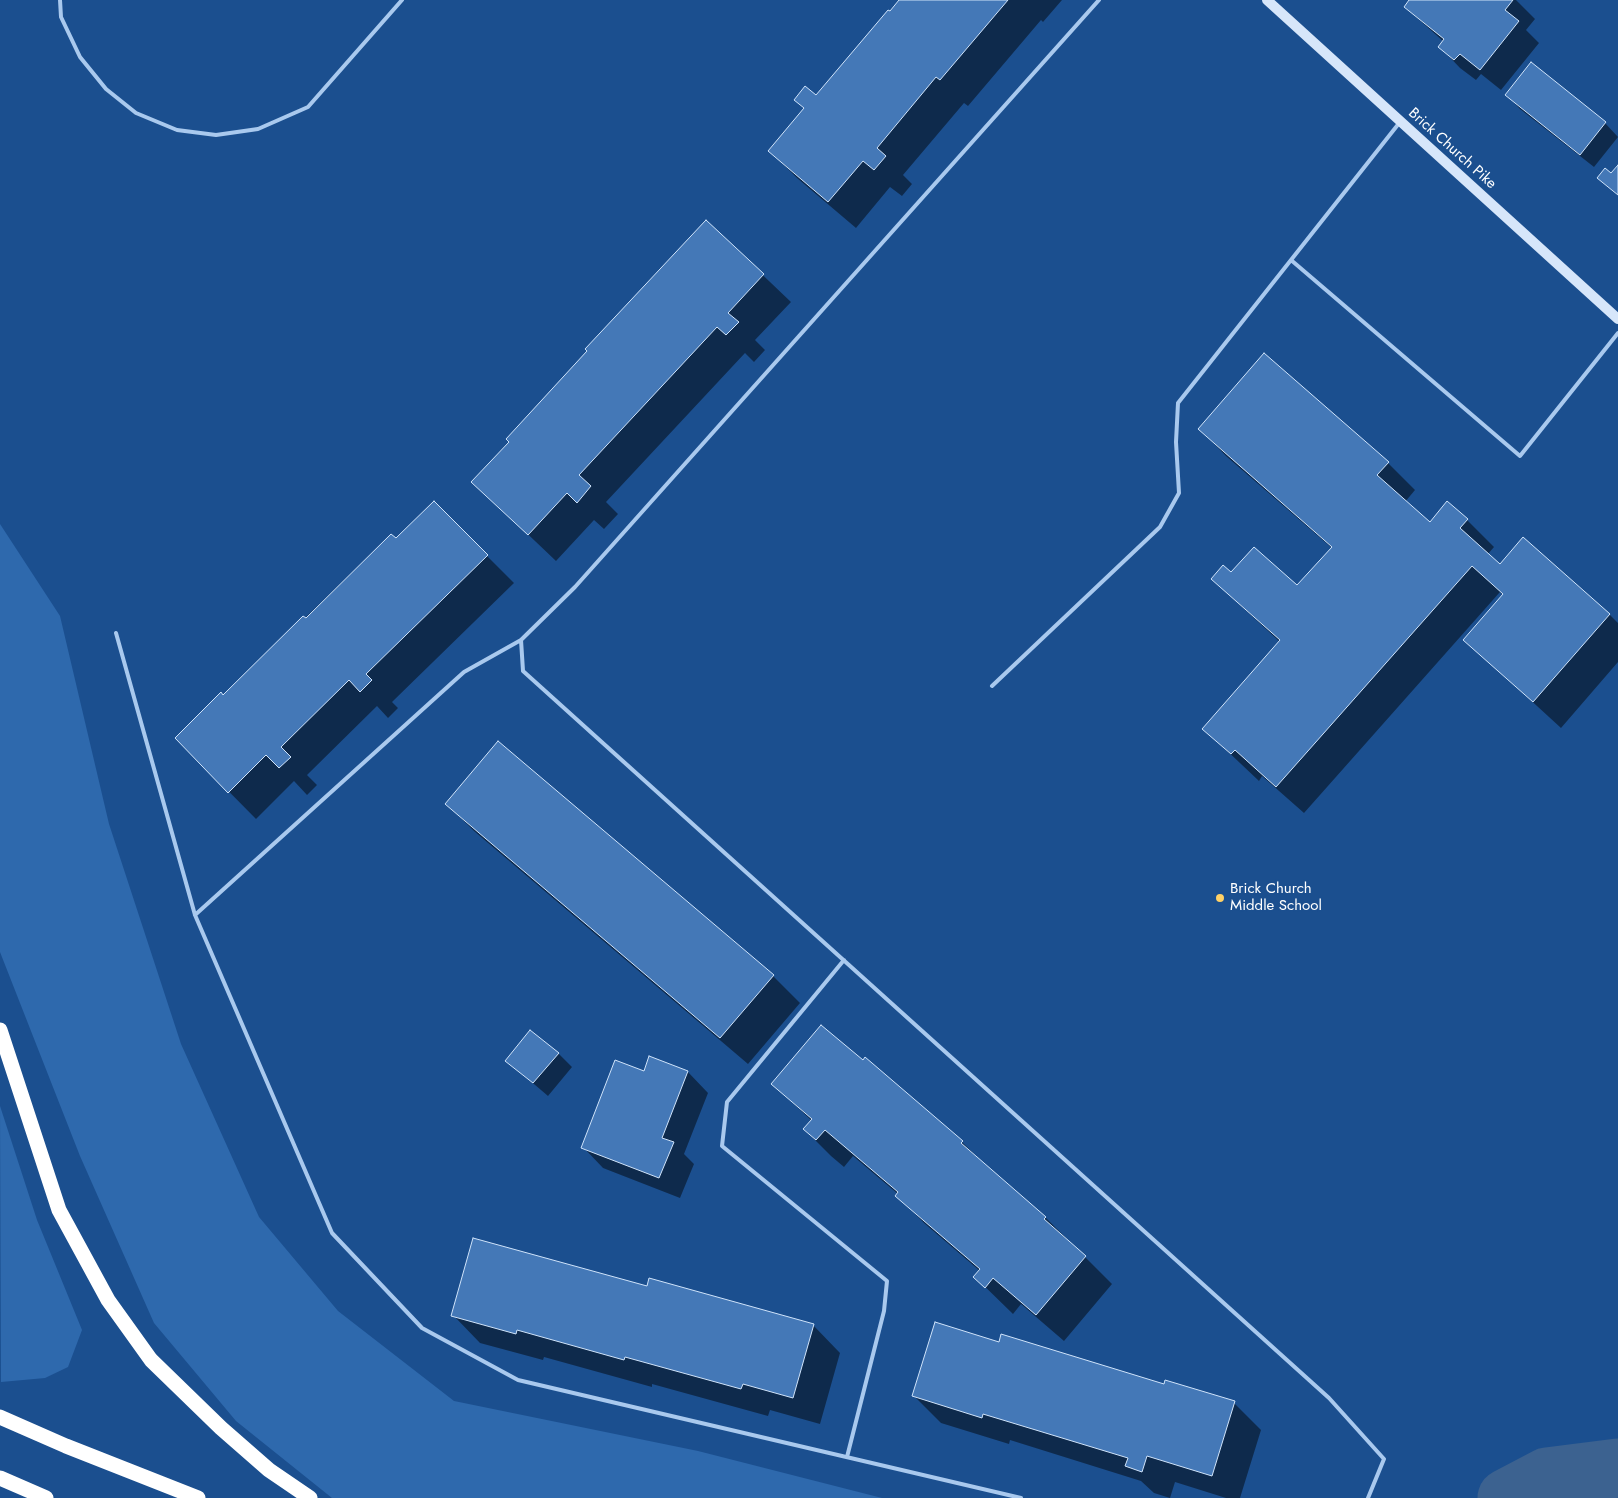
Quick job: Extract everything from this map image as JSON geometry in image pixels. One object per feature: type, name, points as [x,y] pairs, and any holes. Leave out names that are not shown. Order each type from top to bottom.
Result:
[{"type":"highway","points":[[0,1030],[59,1210],[108,1300],[151,1360],[221,1428],[269,1470],[310,1498]]},
{"type":"highway","points":[[0,1417],[66,1446],[198,1498]]},
{"type":"highway","points":[[0,1478],[46,1498]]},
{"type":"main road","name":"Brick Church Pike","points":[[1267,0],[1618,319]]},
{"type":"lane","points":[[60,0],[60,17],[80,57],[106,89],[136,113],[176,130],[216,135],[258,129],[308,106],[402,0]]},
{"type":"lane","points":[[195,915],[464,672],[521,640],[575,588],[1099,0]]},
{"type":"lane","points":[[992,686],[1160,527],[1179,493],[1176,442],[1178,403],[1400,122]]},
{"type":"lane","points":[[1291,260],[1520,456],[1618,333]]},
{"type":"lane","points":[[116,633],[195,915],[332,1233],[422,1328],[518,1380],[1021,1498]]},
{"type":"lane","points":[[521,640],[523,671],[1329,1398],[1384,1459],[1368,1498]]},
{"type":"lane","points":[[844,960],[727,1102],[722,1146],[887,1281],[884,1312],[847,1457]]},
{"type":"shaded area","points":[[0,524],[60,616],[109,824],[181,1044],[259,1217],[338,1311],[454,1401],[698,1451],[882,1498],[332,1498],[236,1421],[154,1323],[80,1156],[0,952]]},
{"type":"shaded area","points":[[0,1106],[37,1220],[82,1330],[68,1367],[45,1378],[1,1382]]},
{"type":"building","points":[[899,0],[1008,0],[940,80],[936,77],[877,148],[886,156],[874,170],[863,161],[828,202],[768,151],[804,108],[794,100],[805,86],[816,95],[888,10],[890,11]]},
{"type":"building","points":[[1409,0],[1513,0],[1505,10],[1519,21],[1480,70],[1460,54],[1454,60],[1438,47],[1444,39],[1404,7]]},
{"type":"building","points":[[1531,62],[1606,122],[1580,155],[1505,95]]},
{"type":"building","points":[[1618,165],[1618,195],[1597,178],[1605,168],[1611,173]]},
{"type":"building","points":[[706,220],[764,274],[728,313],[739,322],[726,335],[717,327],[579,475],[591,486],[577,503],[567,493],[528,535],[471,482],[509,442],[506,439],[587,351],[585,349]]},
{"type":"building","points":[[1264,353],[1389,462],[1377,475],[1430,522],[1447,501],[1468,519],[1460,528],[1500,564],[1523,537],[1610,614],[1533,702],[1463,640],[1503,594],[1472,566],[1276,787],[1235,750],[1231,754],[1202,729],[1280,640],[1211,579],[1223,565],[1231,572],[1254,547],[1297,585],[1332,547],[1198,429]]},
{"type":"building","points":[[434,501],[488,555],[366,674],[372,680],[360,692],[349,680],[281,747],[291,757],[279,768],[266,755],[228,793],[175,738],[221,692],[223,695],[303,616],[306,618],[391,534],[396,538]]},
{"type":"building","points":[[498,741],[774,975],[720,1038],[445,804]]},
{"type":"building","points":[[821,1025],[863,1060],[865,1057],[963,1141],[961,1143],[1046,1217],[1044,1219],[1086,1256],[1036,1315],[993,1278],[985,1288],[973,1277],[980,1269],[895,1196],[898,1192],[825,1130],[816,1140],[803,1129],[812,1119],[771,1084]]},
{"type":"building","points":[[530,1030],[559,1053],[533,1083],[505,1061]]},
{"type":"building","points":[[649,1056],[688,1071],[662,1138],[674,1142],[659,1178],[581,1148],[615,1060],[644,1071]]},
{"type":"building","points":[[473,1238],[647,1286],[649,1278],[814,1324],[793,1398],[743,1384],[741,1389],[625,1357],[624,1360],[517,1330],[516,1334],[451,1316]]},
{"type":"building","points":[[935,1322],[999,1342],[1001,1334],[1164,1384],[1165,1380],[1235,1401],[1212,1476],[1147,1456],[1142,1472],[1125,1466],[1128,1458],[983,1414],[982,1418],[912,1396]]},
{"type":"waterway","points":[[1507,1498],[1547,1477],[1618,1468]]},
{"type":"place","name":"Brick Church Middle School","points":[[1220,898]]}]
